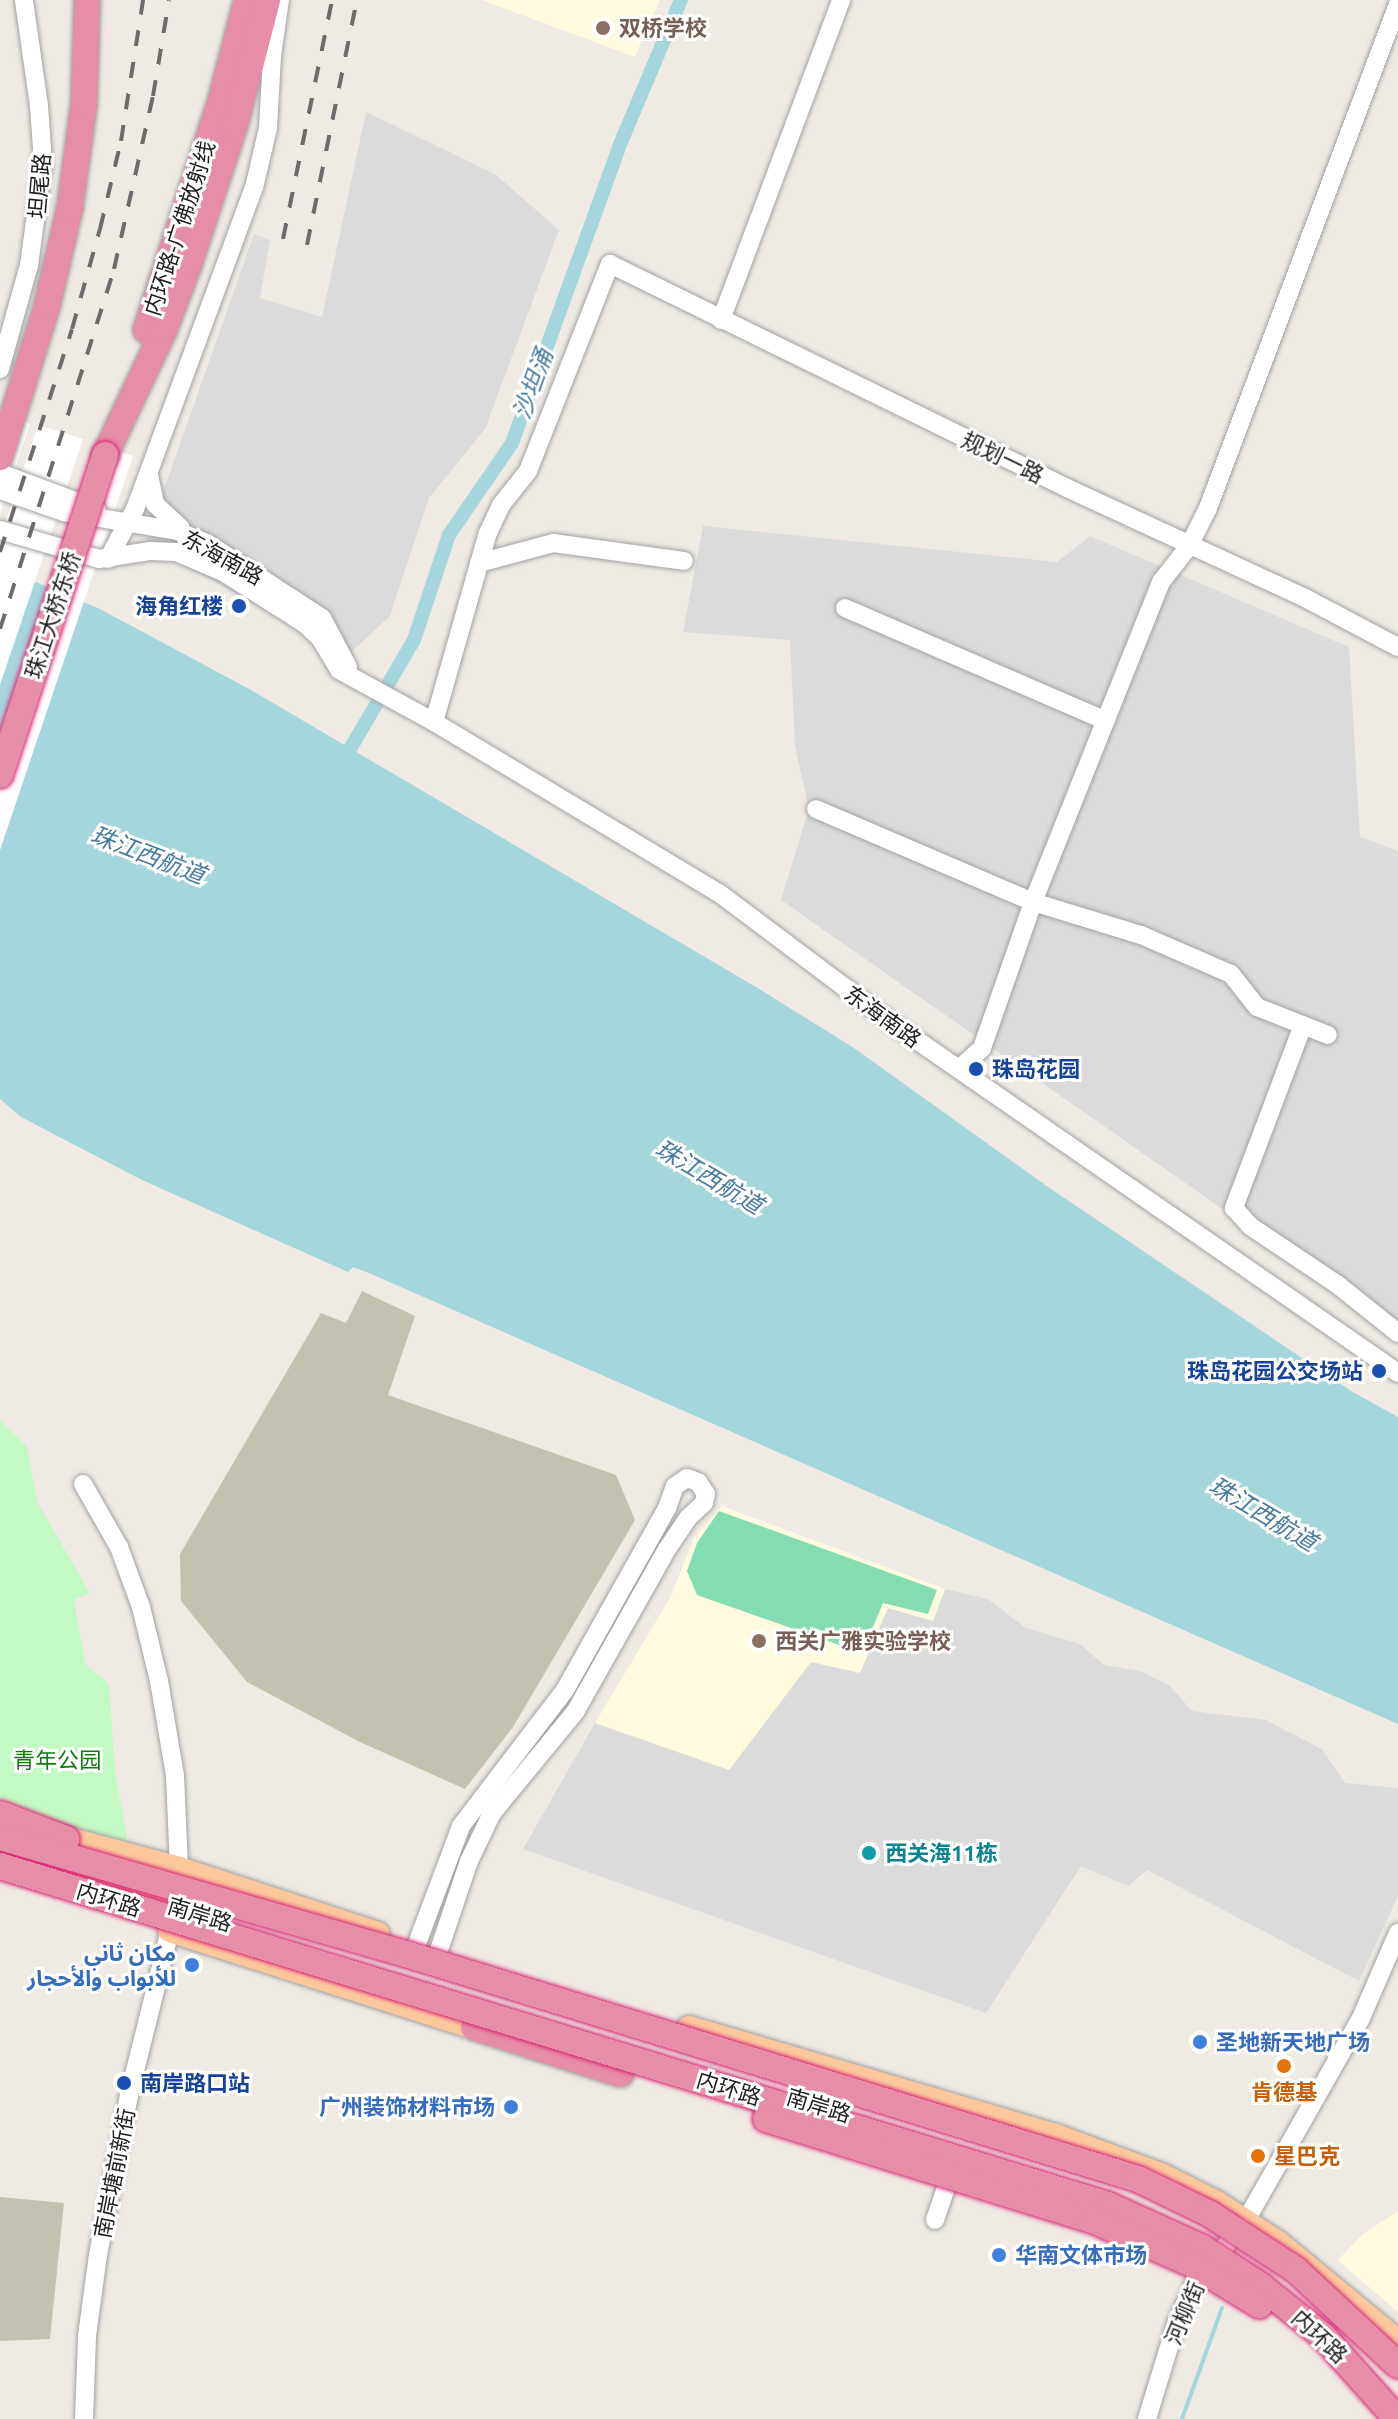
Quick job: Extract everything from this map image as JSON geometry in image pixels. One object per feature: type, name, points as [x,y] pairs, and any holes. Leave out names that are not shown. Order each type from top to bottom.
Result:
[{"type":"highway","points":[[69,0],[70,207]]},
{"type":"highway","points":[[0,457],[47,306],[70,207],[84,104],[87,0]]},
{"type":"highway","name":"内环路-广佛放射线","points":[[105,455],[221,100],[247,0]]},
{"type":"highway","points":[[105,455],[164,330],[189,264],[239,112],[267,0]]},
{"type":"highway","name":"珠江大桥东桥","points":[[0,775],[105,455]]},
{"type":"highway","points":[[0,1814],[40,1831],[420,1951]]},
{"type":"highway","name":"内环路","points":[[0,1834],[420,1951],[1138,2179],[1210,2214],[1276,2255],[1324,2294],[1398,2365]]},
{"type":"highway","name":"内环路","points":[[0,1866],[142,1902],[1108,2205],[1175,2234],[1234,2267],[1302,2318],[1363,2377],[1397,2419]]},
{"type":"highway","points":[[0,1880],[142,1902]]},
{"type":"highway","points":[[474,2027],[1093,2220],[1192,2264],[1280,2318],[1363,2377]]},
{"type":"main road","points":[[0,1821],[179,1869],[420,1951],[1053,2135],[1135,2164],[1227,2241]]},
{"type":"main road","name":"南岸路","points":[[0,1834],[1080,2168],[1184,2208],[1334,2332],[1398,2403]]},
{"type":"main road","name":"南岸路","points":[[0,1853],[73,1875],[142,1902],[1082,2185],[1184,2208]]},
{"type":"main road","points":[[73,1875],[105,1908]]},
{"type":"main road","points":[[0,1880],[105,1908],[474,2027],[527,2036],[955,2160],[1122,2216],[1227,2241],[1329,2281],[1398,2342]]},
{"type":"main road","points":[[142,1902],[170,1930]]},
{"type":"main road","points":[[474,2027],[519,2013]]},
{"type":"main road","points":[[761,2087],[792,2114]]},
{"type":"main road","points":[[1273,2283],[1382,2419]]},
{"type":"main road","name":"南岸路","points":[[1273,2283],[1350,2327],[1398,2376]]},
{"type":"street","name":"坦尾路","points":[[0,369],[29,265],[43,163],[24,0]]},
{"type":"street","points":[[108,559],[130,521],[254,188],[268,128],[272,56],[280,0]]},
{"type":"street","points":[[721,320],[841,0]]},
{"type":"street","points":[[959,1069],[982,1048],[1033,902],[1161,582],[1189,546],[1208,508],[1398,4]]},
{"type":"street","name":"规划一路","points":[[479,563],[494,518],[528,471],[610,264],[1189,546],[1305,598],[1398,647]]},
{"type":"street","points":[[149,472],[151,496],[155,504],[193,536]]},
{"type":"street","points":[[0,473],[130,521]]},
{"type":"street","name":"东海南路","points":[[0,490],[64,512],[130,521],[193,536],[322,618],[362,684]]},
{"type":"street","name":"东海南路","points":[[0,530],[108,559],[150,551],[176,552],[205,562],[305,624],[320,638],[339,670],[434,722],[719,893],[959,1069],[1398,1373]]},
{"type":"street","points":[[434,722],[479,563],[553,543],[684,561]]},
{"type":"street","points":[[845,608],[1106,721]]},
{"type":"street","points":[[816,809],[1033,902],[1141,935],[1231,974],[1257,1007],[1328,1035]]},
{"type":"street","points":[[1303,1025],[1234,1208],[1250,1226],[1338,1285],[1398,1333]]},
{"type":"street","points":[[687,1478],[698,1482],[706,1494],[704,1503],[688,1518],[667,1549],[575,1712],[492,1813],[420,1951],[461,1826],[565,1690],[667,1508],[675,1486],[687,1478]]},
{"type":"street","points":[[83,1484],[119,1547],[141,1607],[159,1681],[175,1776],[179,1869]]},
{"type":"street","name":"南岸塘前新街","points":[[84,2419],[87,2336],[98,2255],[129,2095],[170,1930]]},
{"type":"street","name":"河柳街","points":[[1147,2419],[1177,2321],[1193,2286],[1227,2241],[1361,2018],[1398,1933]]},
{"type":"street","points":[[935,2220],[955,2160]]},
{"type":"shaded area","name":"双桥学校","points":[[482,0],[660,0],[635,57]]},
{"type":"shaded area","points":[[366,112],[495,174],[559,230],[485,429],[429,498],[390,616],[347,656],[145,543],[254,234],[270,240],[260,298],[322,317]]},
{"type":"shaded area","name":"珠岛花园","points":[[703,526],[1057,562],[1090,536],[1349,647],[1360,837],[1398,851],[1398,1332],[781,900],[809,808],[795,747],[790,640],[683,632]]},
{"type":"shaded area","points":[[362,1291],[415,1316],[388,1395],[616,1475],[635,1520],[513,1727],[465,1789],[360,1742],[247,1682],[181,1601],[180,1554],[321,1313],[346,1323]]},
{"type":"shaded area","name":"西关广雅实验学校","points":[[722,1506],[945,1589],[933,1621],[888,1608],[860,1673],[811,1662],[729,1770],[595,1723],[670,1598],[694,1538]]},
{"type":"shaded area","points":[[945,1589],[988,1599],[1026,1628],[1080,1644],[1104,1665],[1140,1671],[1169,1685],[1192,1711],[1265,1720],[1322,1749],[1345,1783],[1398,1788],[1398,1896],[1359,1981],[1147,1870],[1128,1886],[1081,1866],[986,2013],[523,1849],[595,1723],[729,1769],[811,1662],[888,1607],[933,1621]]},
{"type":"shaded area","points":[[0,2197],[64,2203],[50,2339],[0,2341]]},
{"type":"shaded area","points":[[1398,2211],[1398,2312],[1338,2260],[1363,2234]]},
{"type":"green space","name":"青年公园","points":[[0,1420],[27,1446],[37,1502],[90,1593],[74,1599],[85,1664],[109,1684],[115,1773],[127,1836],[124,1847],[20,1809],[0,1798]]},
{"type":"green space","points":[[719,1511],[937,1590],[928,1614],[883,1603],[862,1653],[697,1595],[687,1571],[697,1543]]},
{"type":"water","name":"珠江西航道","points":[[0,567],[100,609],[251,690],[756,987],[854,1048],[1051,1189],[1351,1391],[1398,1417],[1398,1724],[369,1273],[353,1267],[348,1272],[142,1180],[21,1117],[0,1099]]},
{"type":"pier","points":[[0,414],[30,424],[0,514]]},
{"type":"pier","points":[[38,425],[83,439],[0,685],[0,539]]},
{"type":"pier","points":[[96,443],[133,456],[0,850],[0,731]]},
{"type":"waterway","name":"沙坦涌","points":[[350,749],[414,640],[449,535],[512,443],[621,142],[681,0]]},
{"type":"waterway","points":[[1182,2419],[1222,2308]]},
{"type":"railway","points":[[0,552],[72,329],[100,229],[121,141],[143,0]]},
{"type":"railway","points":[[0,629],[114,269],[153,96],[169,0]]},
{"type":"railway","points":[[283,239],[332,0]]},
{"type":"railway","points":[[307,245],[357,0]]},
{"type":"place","name":"双桥学校","points":[[603,28]]},
{"type":"place","name":"海角红楼","points":[[239,606]]},
{"type":"place","name":"珠岛花园","points":[[976,1069]]},
{"type":"place","name":"珠岛花园公交场站","points":[[1379,1371]]},
{"type":"place","name":"西关广雅实验学校","points":[[759,1641]]},
{"type":"place","name":"西关海11栋","points":[[869,1853]]},
{"type":"place","name":"مكان ثاني للأبواب والأحجار","points":[[192,1965]]},
{"type":"place","name":"圣地新天地广场","points":[[1200,2042]]},
{"type":"place","name":"肯德基","points":[[1284,2066]]},
{"type":"place","name":"南岸路口站","points":[[124,2083]]},
{"type":"place","name":"广州装饰材料市场","points":[[511,2107]]},
{"type":"place","name":"星巴克","points":[[1258,2156]]},
{"type":"place","name":"华南文体市场","points":[[999,2255]]}]
